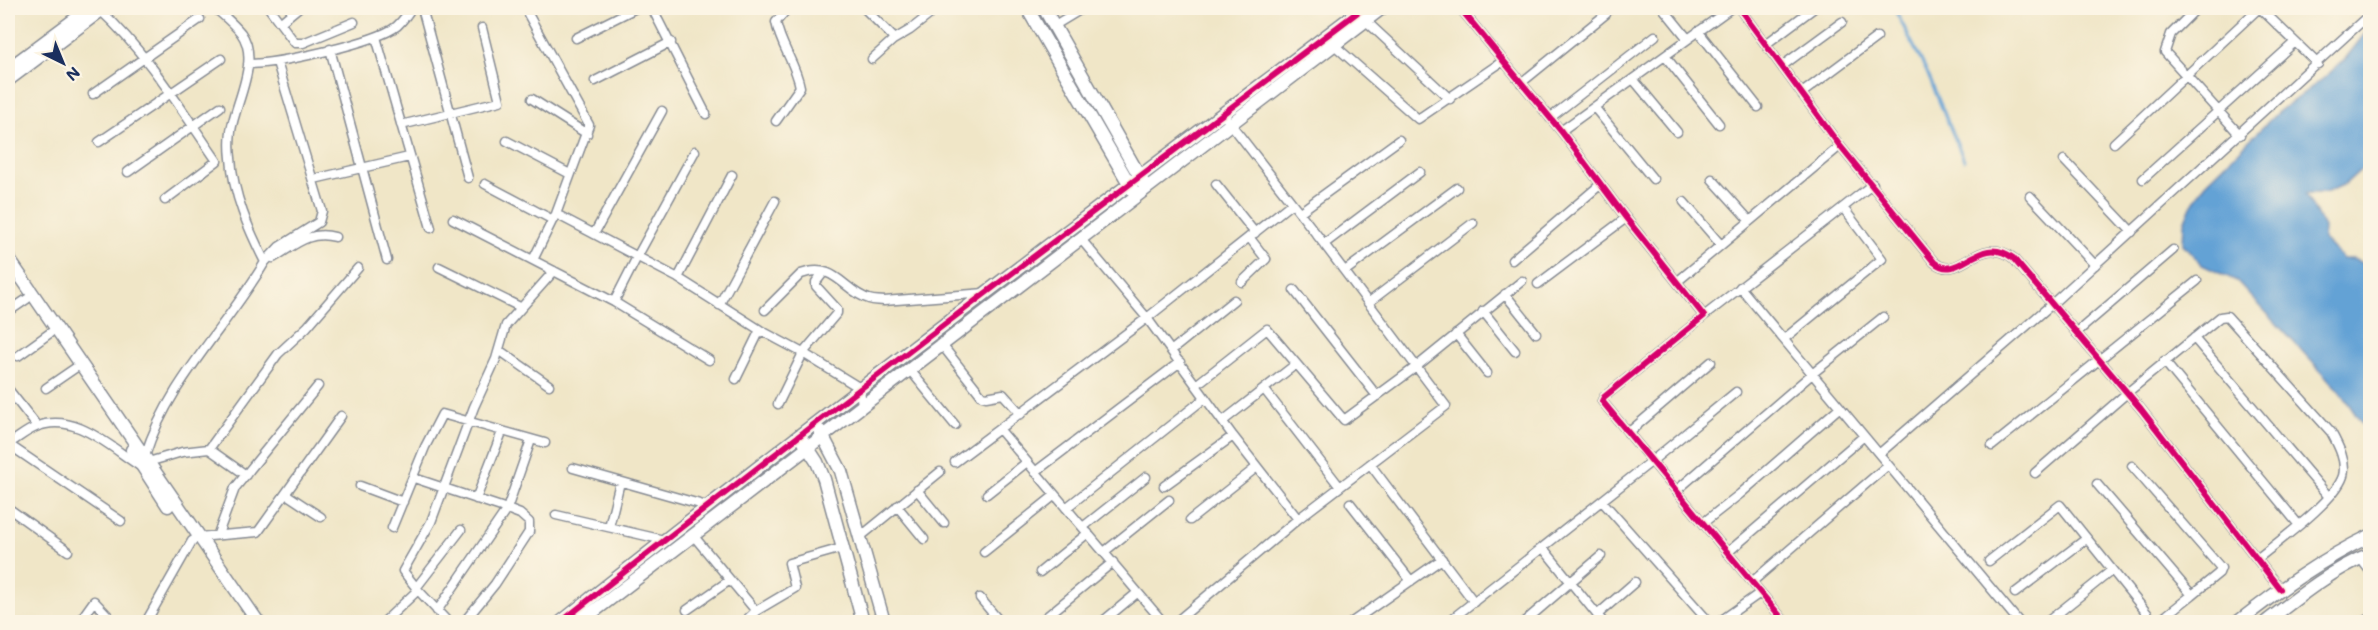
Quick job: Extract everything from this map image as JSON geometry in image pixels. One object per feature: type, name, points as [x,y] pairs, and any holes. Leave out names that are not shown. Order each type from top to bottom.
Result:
[{"type":"street","points":[[98,8],[120,28],[144,58],[217,161],[165,200]]},
{"type":"street","points":[[8,69],[98,8]]},
{"type":"street","points":[[8,80],[98,8]]},
{"type":"street","points":[[215,8],[243,34],[248,49],[245,84],[231,129],[230,157],[234,184],[251,237],[265,262]]},
{"type":"street","points":[[269,8],[295,43],[303,43],[354,22]]},
{"type":"street","points":[[280,22],[298,8]]},
{"type":"street","points":[[248,64],[277,62],[376,37],[396,26],[411,8]]},
{"type":"street","points":[[422,8],[468,178]]},
{"type":"street","points":[[576,38],[636,8]]},
{"type":"street","points":[[652,8],[706,114]]},
{"type":"street","points":[[776,121],[800,87],[798,76],[778,34],[776,22],[788,8]]},
{"type":"street","points":[[864,8],[892,36],[893,40]]},
{"type":"street","points":[[872,58],[938,8]]},
{"type":"street","points":[[1027,8],[1133,190]]},
{"type":"street","points":[[1044,8],[1143,182]]},
{"type":"street","points":[[1055,26],[1083,8]]},
{"type":"street","points":[[561,622],[860,388],[1133,190],[1226,119],[1363,8]]},
{"type":"street","points":[[1226,119],[1382,8]]},
{"type":"street","points":[[1460,8],[1561,131],[1704,316]]},
{"type":"street","points":[[1663,8],[1688,39]]},
{"type":"street","points":[[1561,131],[1731,8]]},
{"type":"street","points":[[1739,8],[1840,146],[1938,266],[1957,266],[1985,251],[2002,253],[2013,258],[2127,393],[2280,589]]},
{"type":"street","points":[[1766,44],[1814,8]]},
{"type":"street","points":[[2197,8],[2170,34],[2165,46],[2167,56],[2240,135]]},
{"type":"street","points":[[2114,142],[2260,8],[2318,64]]},
{"type":"street","points":[[528,14],[589,125],[554,217],[533,260]]},
{"type":"street","points":[[1521,83],[1606,14]]},
{"type":"street","points":[[1879,454],[2052,304],[2318,64],[2370,14]]},
{"type":"street","points":[[93,94],[200,20]]},
{"type":"street","points":[[1365,20],[1450,99]]},
{"type":"street","points":[[1782,66],[1842,22]]},
{"type":"street","points":[[401,125],[500,101],[482,28]]},
{"type":"street","points":[[1698,31],[1758,107]]},
{"type":"street","points":[[1550,118],[1655,36]]},
{"type":"street","points":[[376,37],[431,228]]},
{"type":"street","points":[[1802,93],[1877,37]]},
{"type":"street","points":[[595,81],[671,42]]},
{"type":"street","points":[[2143,179],[2295,42]]},
{"type":"street","points":[[1333,44],[1415,118],[1421,119],[1503,61]]},
{"type":"street","points":[[330,49],[387,260]]},
{"type":"street","points":[[1665,56],[1719,123]]},
{"type":"street","points":[[99,142],[221,59]]},
{"type":"street","points":[[144,463],[152,432],[176,388],[252,285],[265,262],[279,247],[319,222],[321,205],[277,62]]},
{"type":"street","points":[[1633,79],[1677,132]]},
{"type":"street","points":[[532,99],[587,134]]},
{"type":"street","points":[[1594,107],[1653,179]]},
{"type":"street","points":[[128,172],[220,108]]},
{"type":"street","points":[[594,234],[662,111]]},
{"type":"street","points":[[1176,622],[1298,519],[1446,406],[1300,212],[1226,119]]},
{"type":"street","points":[[1300,212],[1399,140]]},
{"type":"street","points":[[507,141],[570,174]]},
{"type":"street","points":[[1678,281],[1840,146]]},
{"type":"street","points":[[614,302],[695,151]]},
{"type":"street","points":[[314,179],[409,156]]},
{"type":"street","points":[[2064,160],[2132,232]]},
{"type":"street","points":[[1324,244],[1420,172]]},
{"type":"street","points":[[678,278],[732,175]]},
{"type":"street","points":[[1712,179],[1750,221]]},
{"type":"street","points":[[485,184],[594,234],[678,278],[760,330],[803,352],[860,388]]},
{"type":"street","points":[[1216,184],[1266,259],[1242,282]]},
{"type":"street","points":[[1512,260],[1601,184]]},
{"type":"street","points":[[1785,622],[1602,399],[1740,287],[1844,209],[1873,184]]},
{"type":"street","points":[[1345,271],[1457,188]]},
{"type":"street","points":[[580,622],[1080,238],[1133,190]]},
{"type":"street","points":[[2030,196],[2095,265]]},
{"type":"street","points":[[719,305],[775,201]]},
{"type":"street","points":[[1684,202],[1721,245]]},
{"type":"street","points":[[955,462],[1147,318],[1292,203]]},
{"type":"street","points":[[1784,339],[1882,259],[1844,209]]},
{"type":"street","points":[[1538,284],[1626,218]]},
{"type":"street","points":[[453,219],[614,302],[709,360]]},
{"type":"street","points":[[1368,303],[1473,223]]},
{"type":"street","points":[[265,262],[307,238],[324,234],[335,237]]},
{"type":"street","points":[[1080,238],[1147,318],[1233,436],[1298,519]]},
{"type":"street","points":[[2076,333],[2173,250]]},
{"type":"street","points":[[8,258],[77,366],[252,621]]},
{"type":"street","points":[[440,267],[520,307]]},
{"type":"street","points":[[209,449],[278,354],[307,327],[358,268]]},
{"type":"street","points":[[448,622],[403,571],[431,522],[499,350],[506,326],[520,307],[554,271]]},
{"type":"street","points":[[765,310],[801,274],[809,271],[838,277],[859,294],[869,299],[884,301],[988,293]]},
{"type":"street","points":[[8,272],[50,333],[77,366]]},
{"type":"street","points":[[778,404],[803,352],[837,313],[837,309],[816,286],[816,282],[823,273]]},
{"type":"street","points":[[1196,385],[1267,329],[1344,420],[1416,367],[1522,281]]},
{"type":"street","points":[[1992,446],[2197,281]]},
{"type":"street","points":[[1740,287],[2019,622]]},
{"type":"street","points":[[1294,290],[1377,396]]},
{"type":"street","points":[[1505,294],[1536,333]]},
{"type":"street","points":[[8,312],[27,299]]},
{"type":"street","points":[[1172,351],[1234,300]]},
{"type":"street","points":[[1484,311],[1515,351]]},
{"type":"street","points":[[2035,473],[2164,361],[2220,317],[2227,316],[2331,432],[2339,446],[2344,474],[2329,497],[2257,559]]},
{"type":"street","points":[[1676,491],[1812,374],[1883,317]]},
{"type":"street","points":[[736,379],[760,330]]},
{"type":"street","points":[[18,356],[50,333]]},
{"type":"street","points":[[1456,334],[1488,373]]},
{"type":"street","points":[[2194,338],[2329,497]]},
{"type":"street","points":[[942,345],[982,396],[986,398],[1003,394],[1021,414]]},
{"type":"street","points":[[499,350],[549,386]]},
{"type":"street","points":[[2164,361],[2298,524]]},
{"type":"street","points":[[1035,471],[1180,362]]},
{"type":"street","points":[[1628,433],[1710,362]]},
{"type":"street","points":[[1223,421],[1296,364]]},
{"type":"street","points":[[45,388],[77,366]]},
{"type":"street","points":[[910,370],[955,425]]},
{"type":"street","points":[[218,534],[235,488],[318,386]]},
{"type":"street","points":[[860,388],[862,406]]},
{"type":"street","points":[[8,389],[37,426]]},
{"type":"street","points":[[1264,389],[1340,487]]},
{"type":"street","points":[[1448,622],[1652,462],[1736,392]]},
{"type":"street","points":[[1066,508],[1206,398]]},
{"type":"street","points":[[1702,523],[1740,494],[1840,407]]},
{"type":"street","points":[[392,528],[425,447],[442,414],[545,443]]},
{"type":"street","points":[[146,622],[195,539],[218,534],[258,531],[341,416]]},
{"type":"street","points":[[122,521],[8,444],[37,426],[63,422],[76,426],[144,463],[159,476],[195,539]]},
{"type":"street","points":[[815,425],[824,436],[841,471],[884,622]]},
{"type":"street","points":[[1000,430],[1163,622]]},
{"type":"street","points":[[476,499],[502,432]]},
{"type":"street","points":[[1164,486],[1233,436]]},
{"type":"street","points":[[1727,553],[1864,436]]},
{"type":"street","points":[[800,437],[817,462],[824,479],[863,622]]},
{"type":"street","points":[[437,611],[507,509],[531,440]]},
{"type":"street","points":[[144,463],[183,452],[209,449],[246,475]]},
{"type":"street","points":[[987,494],[1027,462]]},
{"type":"street","points":[[1370,464],[1474,603]]},
{"type":"street","points":[[1752,582],[1888,465]]},
{"type":"street","points":[[1989,561],[2060,506],[2111,571],[2156,622],[2219,573],[2221,567],[2132,466]]},
{"type":"street","points":[[1190,520],[1257,467]]},
{"type":"street","points":[[573,468],[707,506]]},
{"type":"street","points":[[860,537],[940,472]]},
{"type":"street","points":[[1040,572],[1146,477]]},
{"type":"street","points":[[414,478],[507,509],[520,514],[529,522],[529,532],[495,584],[464,622]]},
{"type":"street","points":[[609,527],[620,482]]},
{"type":"street","points":[[2097,484],[2192,595]]},
{"type":"street","points":[[360,486],[403,502]]},
{"type":"street","points":[[918,490],[944,523]]},
{"type":"street","points":[[286,494],[321,517]]},
{"type":"street","points":[[984,552],[1055,495]]},
{"type":"street","points":[[1104,552],[1168,500]]},
{"type":"street","points":[[1602,501],[1709,622]]},
{"type":"street","points":[[1350,503],[1411,581]]},
{"type":"street","points":[[897,506],[924,539]]},
{"type":"street","points":[[8,508],[68,551]]},
{"type":"street","points":[[556,515],[664,540]]},
{"type":"street","points":[[384,622],[417,589],[461,530]]},
{"type":"street","points":[[692,534],[756,611]]},
{"type":"street","points":[[2238,622],[2280,589],[2334,553],[2370,536]]},
{"type":"street","points":[[2015,593],[2086,539]]},
{"type":"street","points":[[744,622],[756,611],[795,588],[789,563],[842,548]]},
{"type":"street","points":[[1543,548],[1599,620],[1635,582]]},
{"type":"street","points":[[1524,622],[1601,556]]},
{"type":"street","points":[[2271,621],[2316,585],[2365,556],[2370,572]]},
{"type":"street","points":[[1352,622],[1442,559]]},
{"type":"street","points":[[1040,622],[1113,562]]},
{"type":"street","points":[[2047,622],[2111,571]]},
{"type":"street","points":[[687,610],[730,580]]},
{"type":"street","points":[[1102,622],[1137,593]]},
{"type":"street","points":[[1719,622],[1760,593]]},
{"type":"street","points":[[980,598],[1000,622]]},
{"type":"street","points":[[79,622],[94,601],[114,622]]},
{"type":"street","points":[[2364,622],[2370,618]]},
{"type":"water","points":[[2370,27],[2370,161],[2345,184],[2325,193],[2305,193],[2324,228],[2323,239],[2343,259],[2353,259],[2370,267],[2370,429],[2366,430],[2342,394],[2237,281],[2202,265],[2183,244],[2184,223],[2191,206],[2205,184],[2278,112],[2324,78],[2345,59]]},
{"type":"waterway","points":[[1894,8],[1926,70],[1964,160]]},
{"type":"cycle path","points":[[561,622],[859,389],[1363,8]]},
{"type":"cycle path","points":[[1460,8],[1561,131],[1704,316],[1602,401],[1785,622]]},
{"type":"cycle path","points":[[1739,8],[1840,146],[1934,262],[1943,267],[1952,267],[1990,251],[2001,252],[2013,258],[2141,409],[2280,589]]}]
